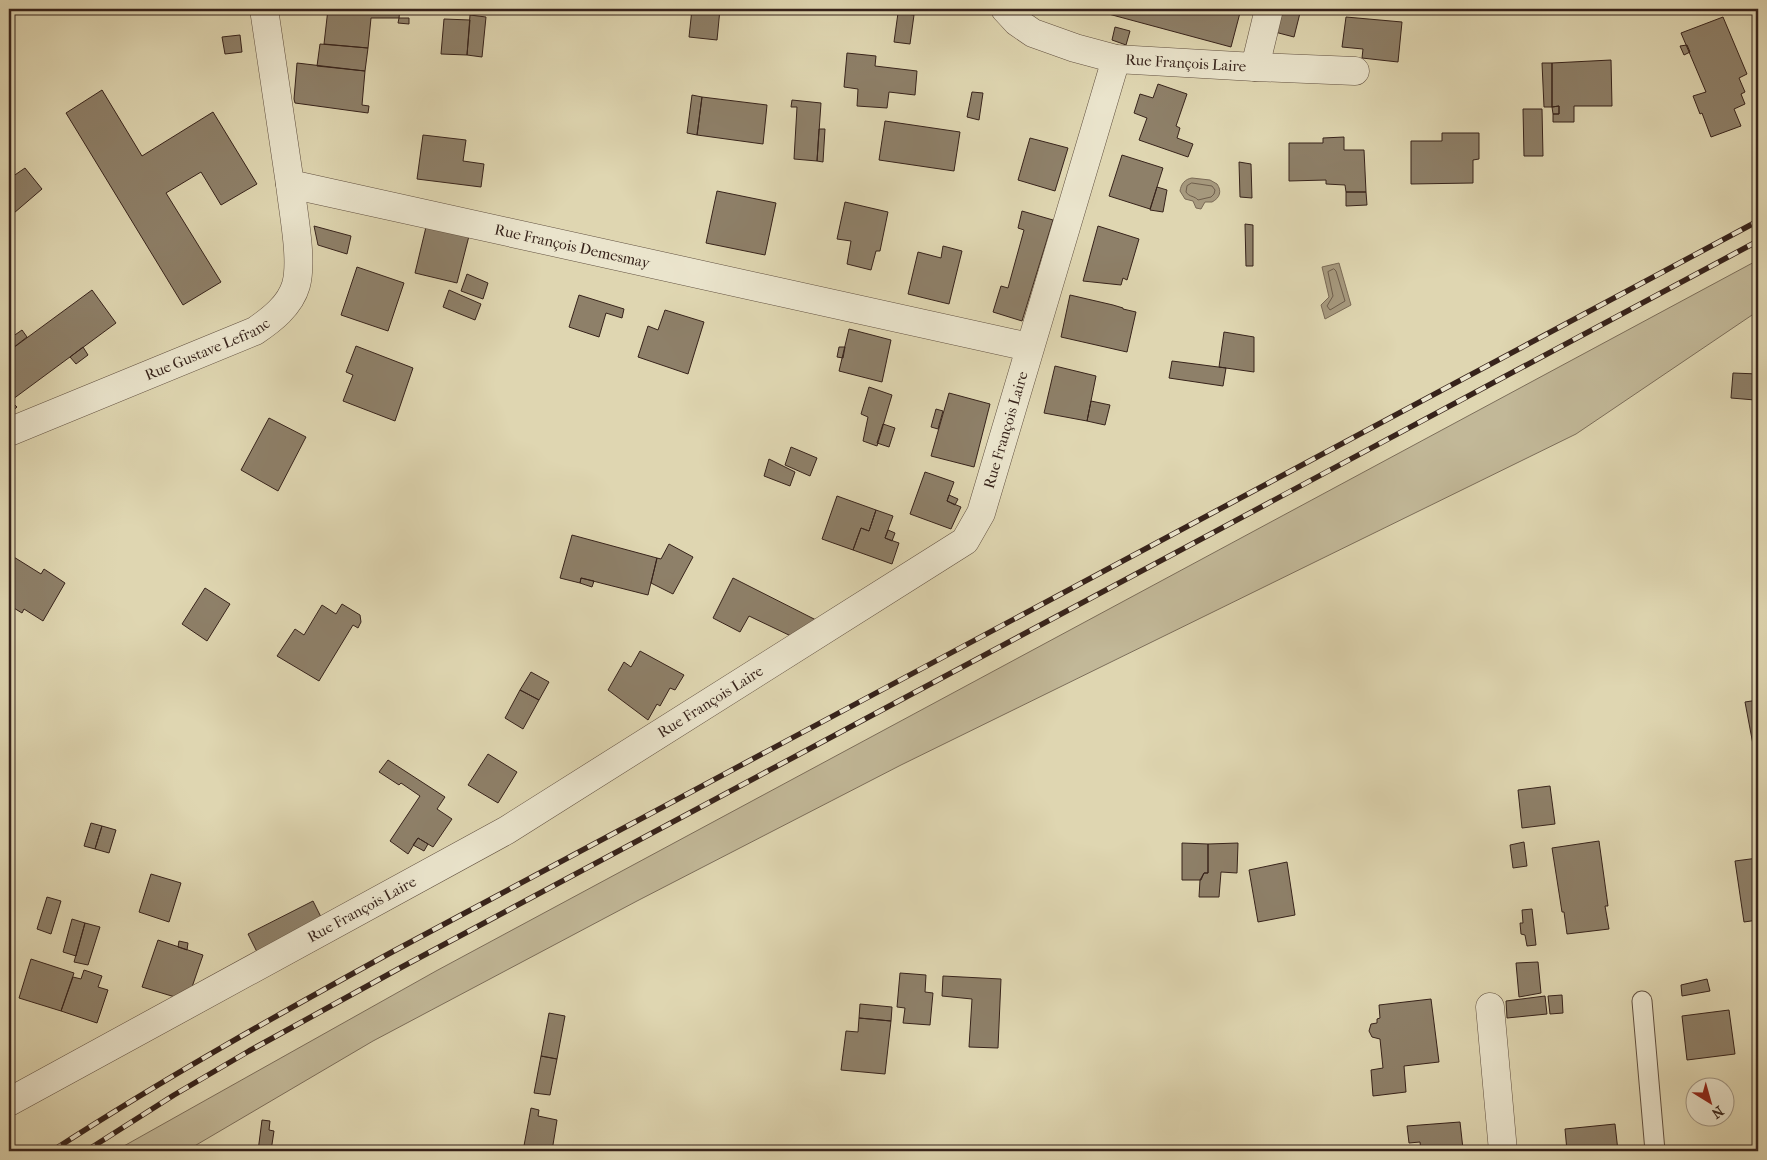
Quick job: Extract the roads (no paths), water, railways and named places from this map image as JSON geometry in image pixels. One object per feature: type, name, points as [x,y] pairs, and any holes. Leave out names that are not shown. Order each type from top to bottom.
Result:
[{"type":"street","points":[[264,9],[290,184]]},
{"type":"street","name":"Rue François Laire","points":[[1005,9],[1016,22],[1033,33],[1052,41],[1116,59],[1355,71]]},
{"type":"street","name":"Rue François Laire","points":[[1255,67],[1269,9]]},
{"type":"street","name":"Rue François Laire","points":[[9,1102],[507,830],[965,541],[981,513],[1116,59]]},
{"type":"street","name":"Rue François Demesmay","points":[[290,184],[1029,347]]},
{"type":"street","name":"Rue Gustave Lefranc","points":[[9,432],[255,331],[272,319],[286,304],[296,287],[299,267],[290,184]]},
{"type":"street","points":[[1490,1007],[1503,1151]]},
{"type":"lane","points":[[1642,1001],[1655,1151]]},
{"type":"water","points":[[1192,178],[1210,180],[1217,184],[1219,189],[1217,198],[1212,202],[1205,202],[1201,209],[1196,208],[1193,201],[1185,199],[1180,191],[1184,182]]},
{"type":"water","points":[[1339,263],[1351,305],[1325,319],[1321,305],[1329,297],[1322,267]]},
{"type":"railway","points":[[52,1151],[220,1048],[392,952],[1758,221]]},
{"type":"railway","points":[[86,1151],[174,1095],[249,1051],[400,968],[1758,241]]}]
